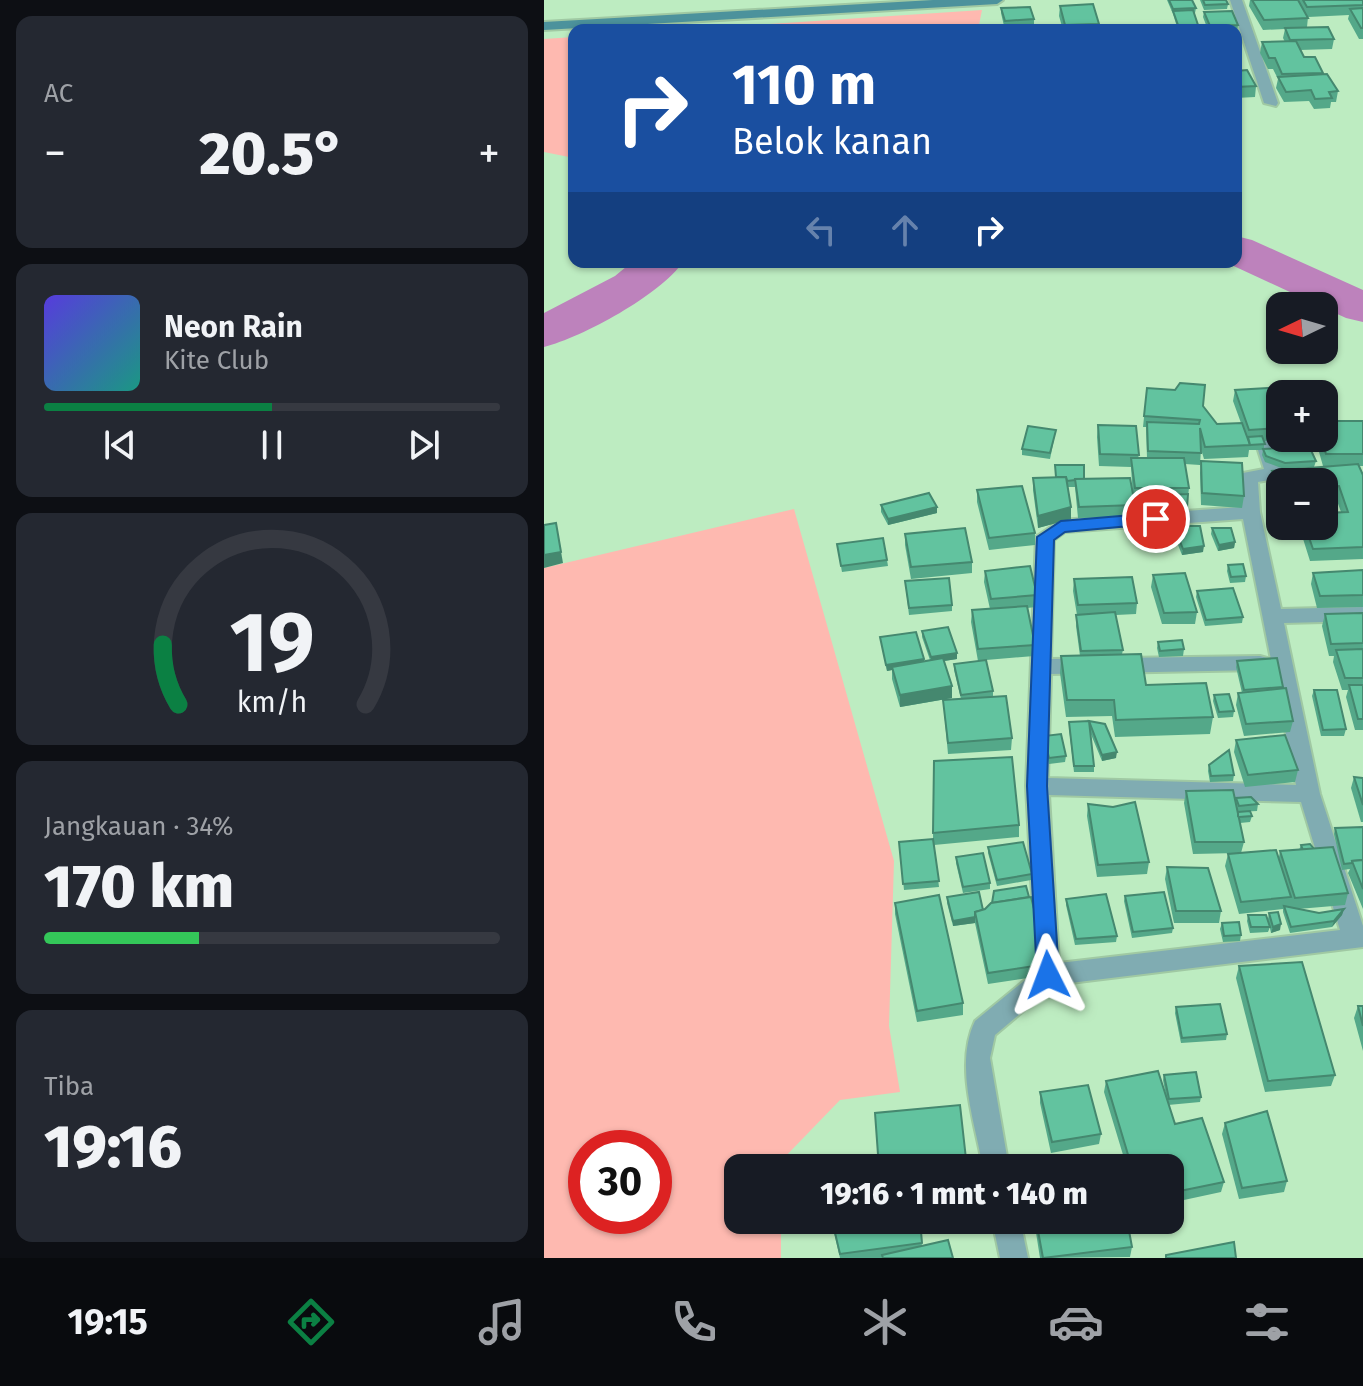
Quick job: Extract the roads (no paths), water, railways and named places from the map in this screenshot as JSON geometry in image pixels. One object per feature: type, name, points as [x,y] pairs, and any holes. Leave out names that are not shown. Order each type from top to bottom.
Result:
[{"type":"street","points":[[579,24],[997,0]]},
{"type":"street","points":[[1236,0],[1271,103]]},
{"type":"street","points":[[544,26],[568,25]]},
{"type":"street","points":[[993,1154],[977,1058],[984,1029],[1048,975],[1359,938],[1309,794],[1251,512],[1249,477],[1282,474],[1260,428]]},
{"type":"street","points":[[1048,975],[1037,786],[1045,537],[1061,526],[1251,512]]},
{"type":"street","points":[[1273,616],[1363,614]]},
{"type":"street","points":[[1041,667],[1283,662]]},
{"type":"street","points":[[1037,786],[1309,794]]},
{"type":"street","points":[[1009,1234],[1014,1258]]},
{"type":"waterway","points":[[1242,253],[1363,308]]},
{"type":"waterway","points":[[544,332],[632,286],[653,268]]}]
